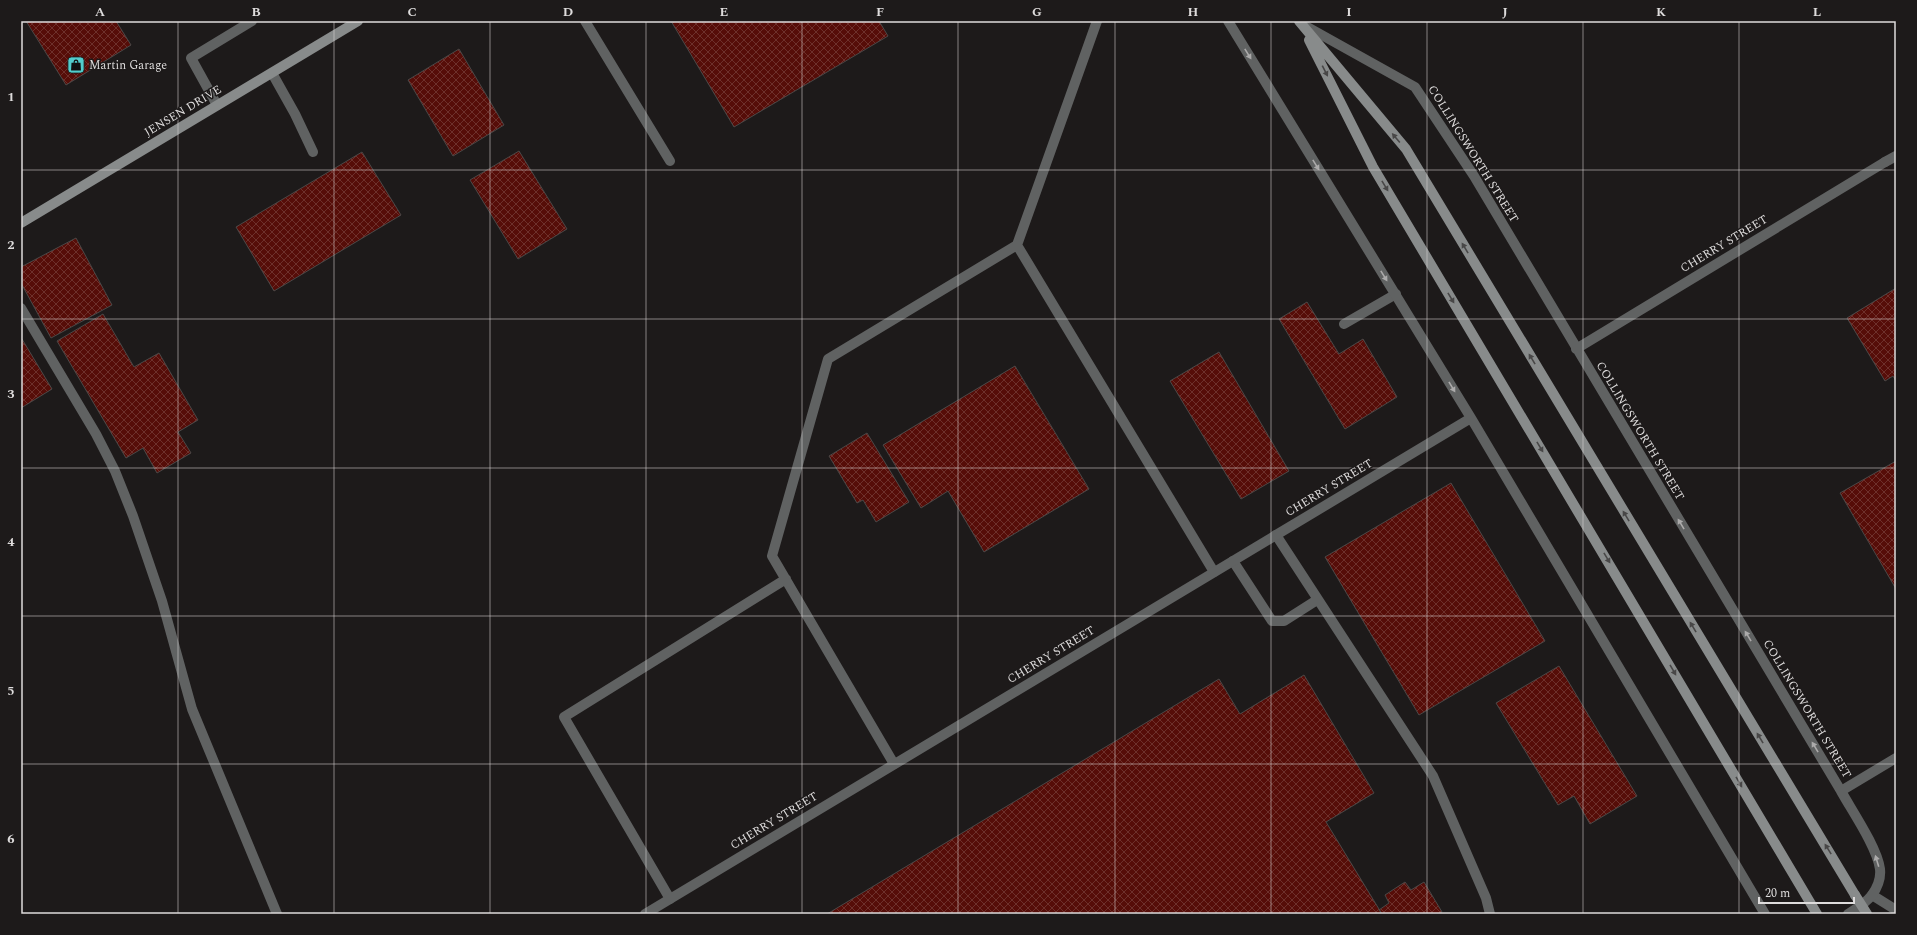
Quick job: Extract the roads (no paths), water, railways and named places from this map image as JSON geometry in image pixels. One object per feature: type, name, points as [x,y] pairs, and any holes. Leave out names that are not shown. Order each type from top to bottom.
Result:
[{"type":"main road","name":"JENSEN DRIVE","points":[[21,223],[358,21]]},
{"type":"main road","points":[[1302,22],[1406,149],[1867,914]]},
{"type":"main road","points":[[1302,22],[1373,167],[1817,914]]},
{"type":"street","points":[[217,105],[192,58],[252,21]]},
{"type":"street","points":[[585,21],[670,161]]},
{"type":"street","points":[[894,764],[772,556],[828,359],[1017,245],[1097,21]]},
{"type":"street","points":[[1228,21],[1471,418],[1765,914]]},
{"type":"street","name":"COLLINGSWORTH STREET","points":[[1302,22],[1415,87],[1474,176],[1841,791],[1875,853],[1880,869],[1879,882],[1872,895],[1861,906],[1848,914]]},
{"type":"street","points":[[272,73],[295,114],[313,152]]},
{"type":"street","name":"CHERRY STREET","points":[[1576,349],[1896,156]]},
{"type":"street","points":[[1017,245],[1214,572]]},
{"type":"street","points":[[1344,324],[1396,294]]},
{"type":"street","points":[[21,308],[96,434],[115,471],[133,516],[162,601],[192,709],[277,914]]},
{"type":"street","name":"CHERRY STREET","points":[[645,914],[1471,418]]},
{"type":"street","points":[[1276,535],[1433,776],[1486,898],[1490,914]]},
{"type":"street","points":[[1233,561],[1272,621],[1284,621],[1317,600]]},
{"type":"street","points":[[670,899],[564,717],[786,579]]},
{"type":"street","points":[[1841,791],[1896,758]]},
{"type":"street","points":[[1872,895],[1896,910]]},
{"type":"place","name":"Martin Garage","points":[[76,65]]}]
